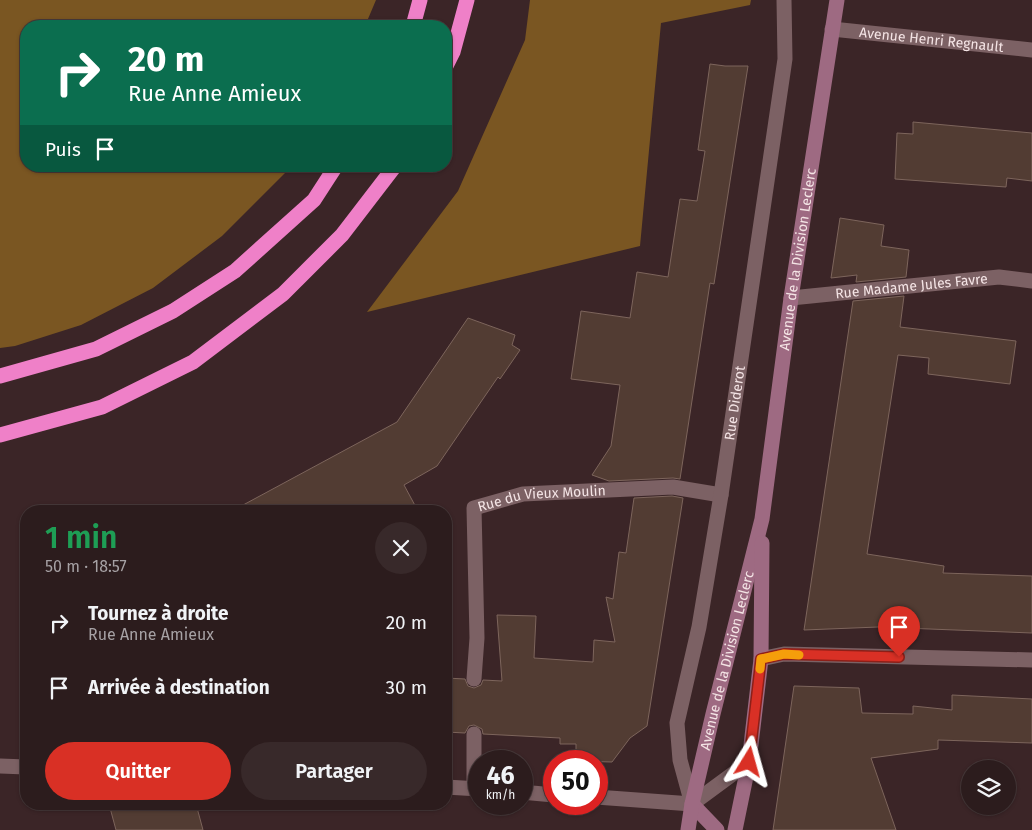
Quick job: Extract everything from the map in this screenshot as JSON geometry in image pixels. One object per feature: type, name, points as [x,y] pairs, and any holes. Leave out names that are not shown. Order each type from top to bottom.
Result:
[{"type":"highway","points":[[415,20],[420,0]]},
{"type":"highway","points":[[452,54],[467,0]]},
{"type":"highway","points":[[0,376],[96,349],[174,311],[235,272],[314,200],[332,172]]},
{"type":"highway","points":[[0,435],[102,407],[193,362],[283,294],[342,235],[390,172]]},
{"type":"main road","name":"Avenue de la Division Leclerc","points":[[688,830],[692,804],[762,519],[791,298],[837,0]]},
{"type":"main road","name":"Avenue de la Division Leclerc","points":[[735,830],[749,762],[761,659],[762,519]]},
{"type":"main road","points":[[692,804],[717,830]]},
{"type":"street","name":"Rue Diderot","points":[[692,804],[680,760],[677,723],[699,627],[721,495],[785,59],[784,0]]},
{"type":"street","name":"Avenue Henri Regnault","points":[[832,28],[1032,50]]},
{"type":"street","name":"Rue Madame Jules Favre","points":[[791,298],[999,277],[1032,281]]},
{"type":"street","name":"Rue du Vieux Moulin","points":[[474,679],[477,638],[474,508],[524,494],[673,487],[721,495]]},
{"type":"street","points":[[761,659],[784,654],[1032,660]]},
{"type":"street","points":[[474,734],[475,750]]},
{"type":"street","points":[[608,798],[692,804],[749,762]]},
{"type":"street","points":[[0,766],[20,766]]},
{"type":"street","points":[[452,787],[468,788]]},
{"type":"shaded area","points":[[0,0],[376,0],[368,20],[20,20],[20,172],[286,172],[222,236],[153,288],[81,325],[15,346],[0,348]]},
{"type":"shaded area","points":[[530,0],[751,0],[750,5],[661,23],[640,246],[367,312],[458,191],[525,40]]},
{"type":"building","points":[[710,64],[748,66],[714,284],[710,283],[680,479],[609,481],[592,475],[611,446],[620,385],[571,379],[581,311],[630,318],[637,272],[668,277],[680,199],[697,201],[705,151],[698,150]]},
{"type":"building","points":[[913,122],[1032,133],[1032,181],[1007,178],[1006,187],[895,179],[897,133],[913,134]]},
{"type":"building","points":[[840,218],[884,225],[881,246],[909,250],[906,277],[856,282],[857,275],[831,278]]},
{"type":"building","points":[[904,296],[900,327],[1016,341],[1010,384],[928,374],[929,358],[898,355],[867,554],[944,566],[943,573],[1032,576],[1032,633],[878,627],[804,630],[853,301]]},
{"type":"building","points":[[468,318],[515,335],[512,345],[520,350],[500,379],[498,377],[437,466],[404,485],[415,505],[243,505],[397,422]]},
{"type":"building","points":[[672,496],[683,498],[647,726],[630,738],[612,762],[608,762],[608,750],[576,750],[576,744],[560,744],[560,738],[483,734],[482,729],[474,725],[469,726],[465,733],[452,732],[452,678],[465,679],[468,686],[474,688],[481,685],[483,680],[502,681],[497,615],[536,616],[534,658],[593,662],[594,640],[615,642],[606,597],[613,599],[619,552],[626,553],[634,498]]},
{"type":"building","points":[[794,686],[859,688],[862,713],[913,714],[913,706],[952,710],[952,695],[1032,699],[1032,743],[938,740],[938,749],[871,758],[896,830],[773,830]]},
{"type":"building","points":[[111,810],[198,810],[203,830],[116,830]]},
{"type":"slow traffic","points":[[760,669],[761,659],[784,654],[799,655]]},
{"type":"route","points":[[749,762],[761,659],[784,654],[899,657]]}]
